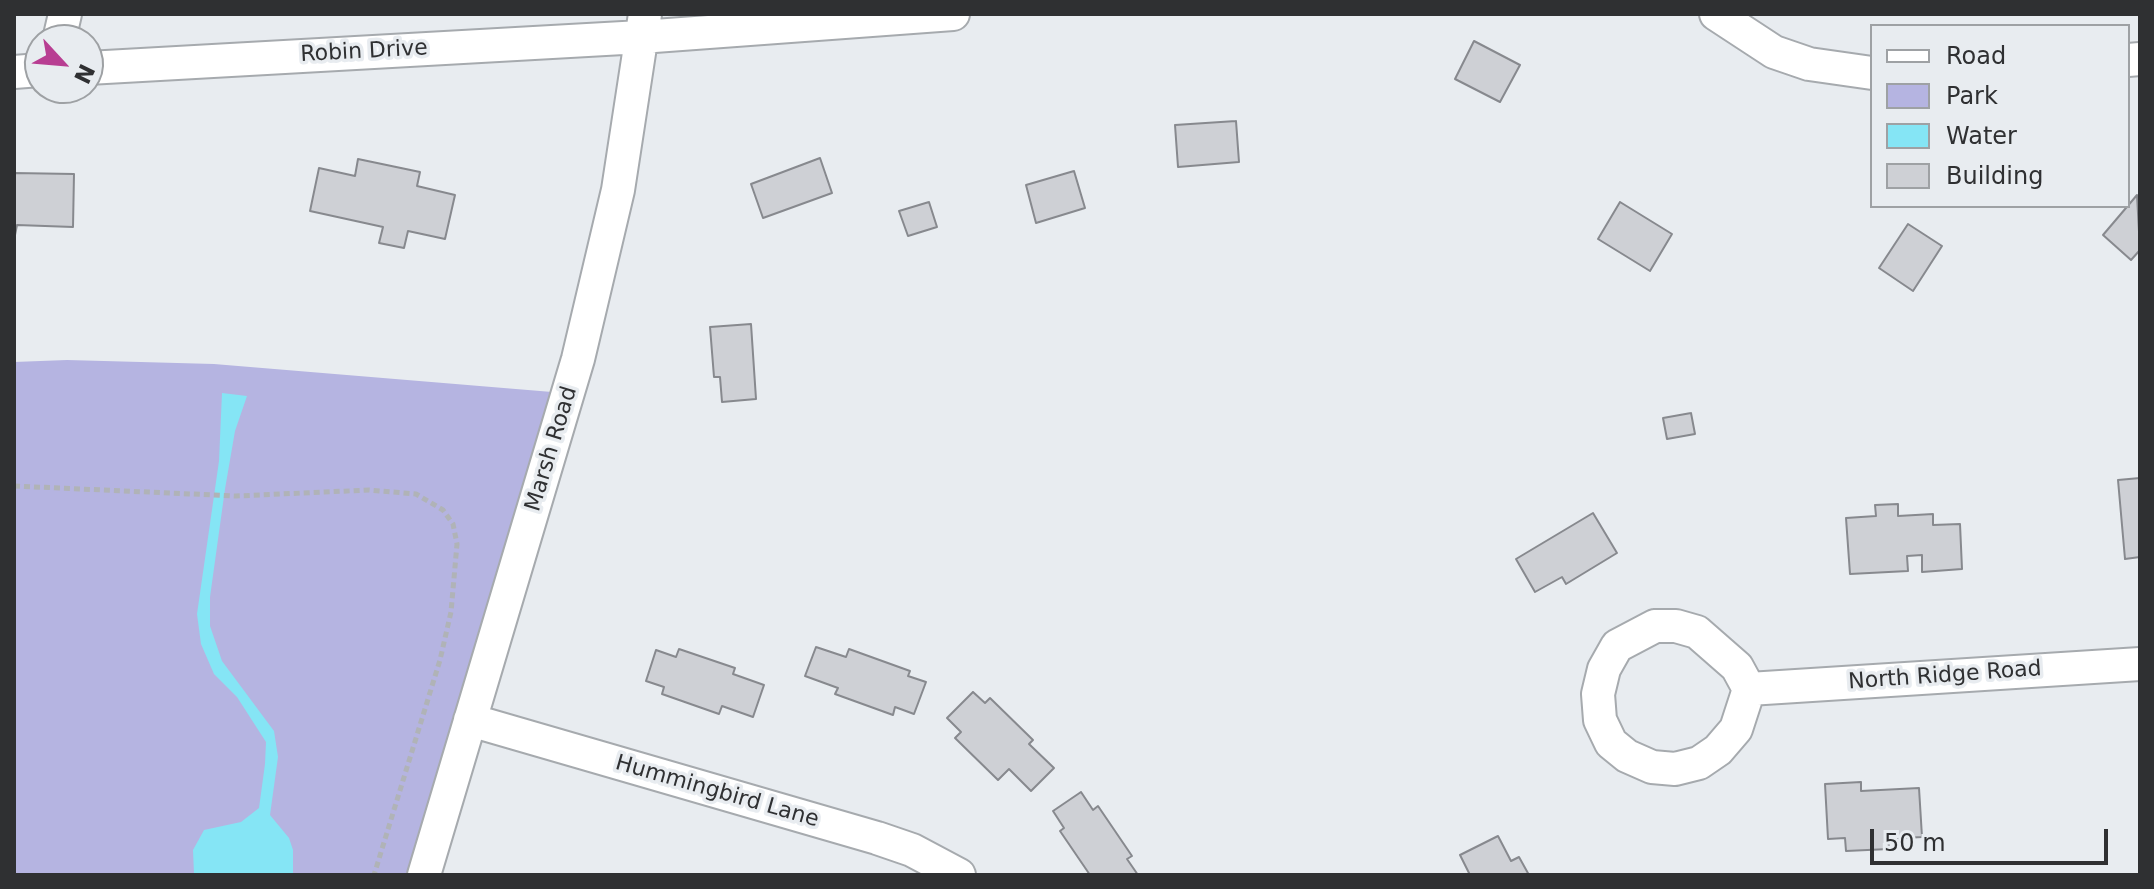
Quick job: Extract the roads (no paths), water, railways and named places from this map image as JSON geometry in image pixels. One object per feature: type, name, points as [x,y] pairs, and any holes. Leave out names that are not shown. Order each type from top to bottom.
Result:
[{"type":"street","name":"Robin Drive","points":[[104,67],[643,26],[953,14]]},
{"type":"street","points":[[1716,14],[1774,52],[1809,64],[1870,73]]},
{"type":"street","name":"Marsh Road","points":[[424,875],[578,359],[618,190],[643,26]]},
{"type":"street","points":[[1655,626],[1676,626],[1697,632],[1737,667],[1749,689],[1736,729],[1718,750],[1699,763],[1675,769],[1652,767],[1627,756],[1611,743],[1600,720],[1598,694],[1604,669],[1617,646],[1655,626]]},
{"type":"street","name":"North Ridge Road","points":[[1749,689],[2140,664]]},
{"type":"street","name":"Hummingbird Lane","points":[[470,720],[877,838],[912,850],[959,875]]},
{"type":"water","points":[[222,393],[247,396],[235,431],[225,489],[210,597],[210,626],[222,661],[274,731],[278,757],[270,815],[289,838],[293,850],[293,875],[194,874],[193,850],[204,830],[241,822],[259,808],[265,764],[266,742],[237,697],[214,674],[201,644],[197,614],[219,461]]}]
